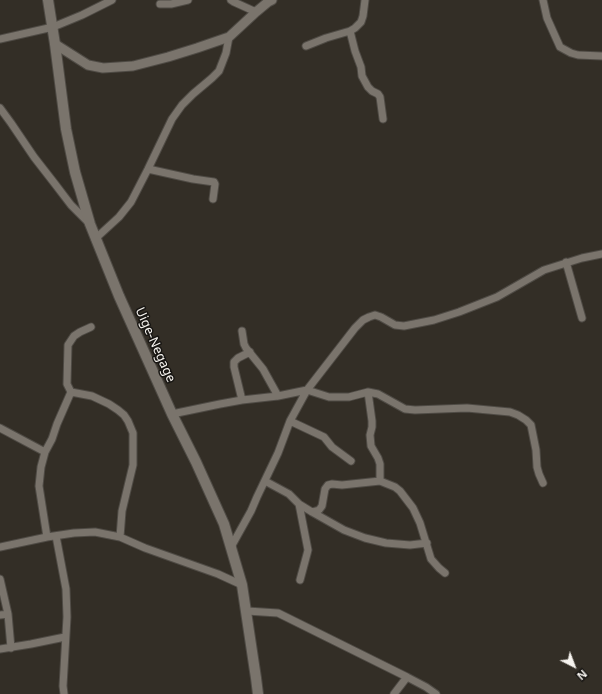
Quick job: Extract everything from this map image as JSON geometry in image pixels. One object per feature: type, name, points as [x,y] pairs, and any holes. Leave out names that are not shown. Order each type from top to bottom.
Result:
[{"type":"main road","name":"Uige-Negage","points":[[48,0],[53,27],[66,129],[75,172],[90,224],[119,296],[172,414],[224,524],[242,585],[247,610],[258,694]]},
{"type":"street","points":[[0,39],[53,27],[112,0]]},
{"type":"street","points":[[160,4],[171,4],[188,0]]},
{"type":"street","points":[[231,0],[256,12]]},
{"type":"street","points":[[55,44],[88,65],[103,68],[133,66],[168,57],[229,37],[256,12],[272,0]]},
{"type":"street","points":[[306,46],[355,28],[363,16],[365,0]]},
{"type":"street","points":[[543,0],[547,18],[560,47],[578,55],[602,56]]},
{"type":"street","points":[[350,31],[361,67],[362,76],[368,87],[380,97],[383,119]]},
{"type":"street","points":[[95,239],[125,210],[131,202],[172,119],[182,105],[192,94],[219,71],[226,53],[229,37]]},
{"type":"street","points":[[0,108],[54,184],[90,224]]},
{"type":"street","points":[[148,169],[214,182],[213,199]]},
{"type":"street","points":[[231,547],[251,511],[278,453],[290,421],[307,390],[355,328],[363,320],[375,315],[382,317],[395,325],[404,326],[434,320],[497,297],[544,270],[566,262],[602,254]]},
{"type":"street","points":[[566,262],[582,318]]},
{"type":"street","points":[[47,537],[39,486],[41,468],[45,452],[52,439],[71,392],[67,384],[68,345],[74,336],[91,327]]},
{"type":"street","points":[[242,332],[244,344],[263,369],[278,396]]},
{"type":"street","points":[[242,400],[234,362],[238,358],[250,352]]},
{"type":"street","points":[[172,414],[242,400],[278,396],[307,390],[328,397],[349,397],[368,392],[378,394],[405,409],[473,408],[510,412],[518,415],[531,425],[536,450],[537,467],[543,483]]},
{"type":"street","points":[[71,392],[92,396],[113,407],[124,415],[133,433],[133,465],[122,511],[120,538]]},
{"type":"street","points":[[368,392],[372,421],[370,435],[371,446],[380,464],[380,481]]},
{"type":"street","points":[[290,421],[324,437],[332,447],[350,461]]},
{"type":"street","points":[[0,428],[45,452]]},
{"type":"street","points":[[265,481],[290,494],[299,504],[344,530],[365,538],[386,543],[410,545],[427,543]]},
{"type":"street","points":[[312,512],[319,510],[322,506],[325,489],[328,485],[380,481],[395,487],[406,497],[413,508],[420,523],[432,559],[434,563],[445,573]]},
{"type":"street","points":[[299,504],[308,550],[300,580]]},
{"type":"street","points":[[0,547],[47,537],[95,532],[120,538],[218,574],[242,585]]},
{"type":"street","points":[[56,536],[66,589],[67,617],[63,686],[64,694]]},
{"type":"street","points":[[0,579],[8,614],[10,648]]},
{"type":"street","points":[[247,610],[278,614],[407,677],[436,694]]},
{"type":"street","points":[[0,616],[8,614]]},
{"type":"street","points":[[0,649],[65,636]]},
{"type":"street","points":[[394,694],[407,677]]}]
